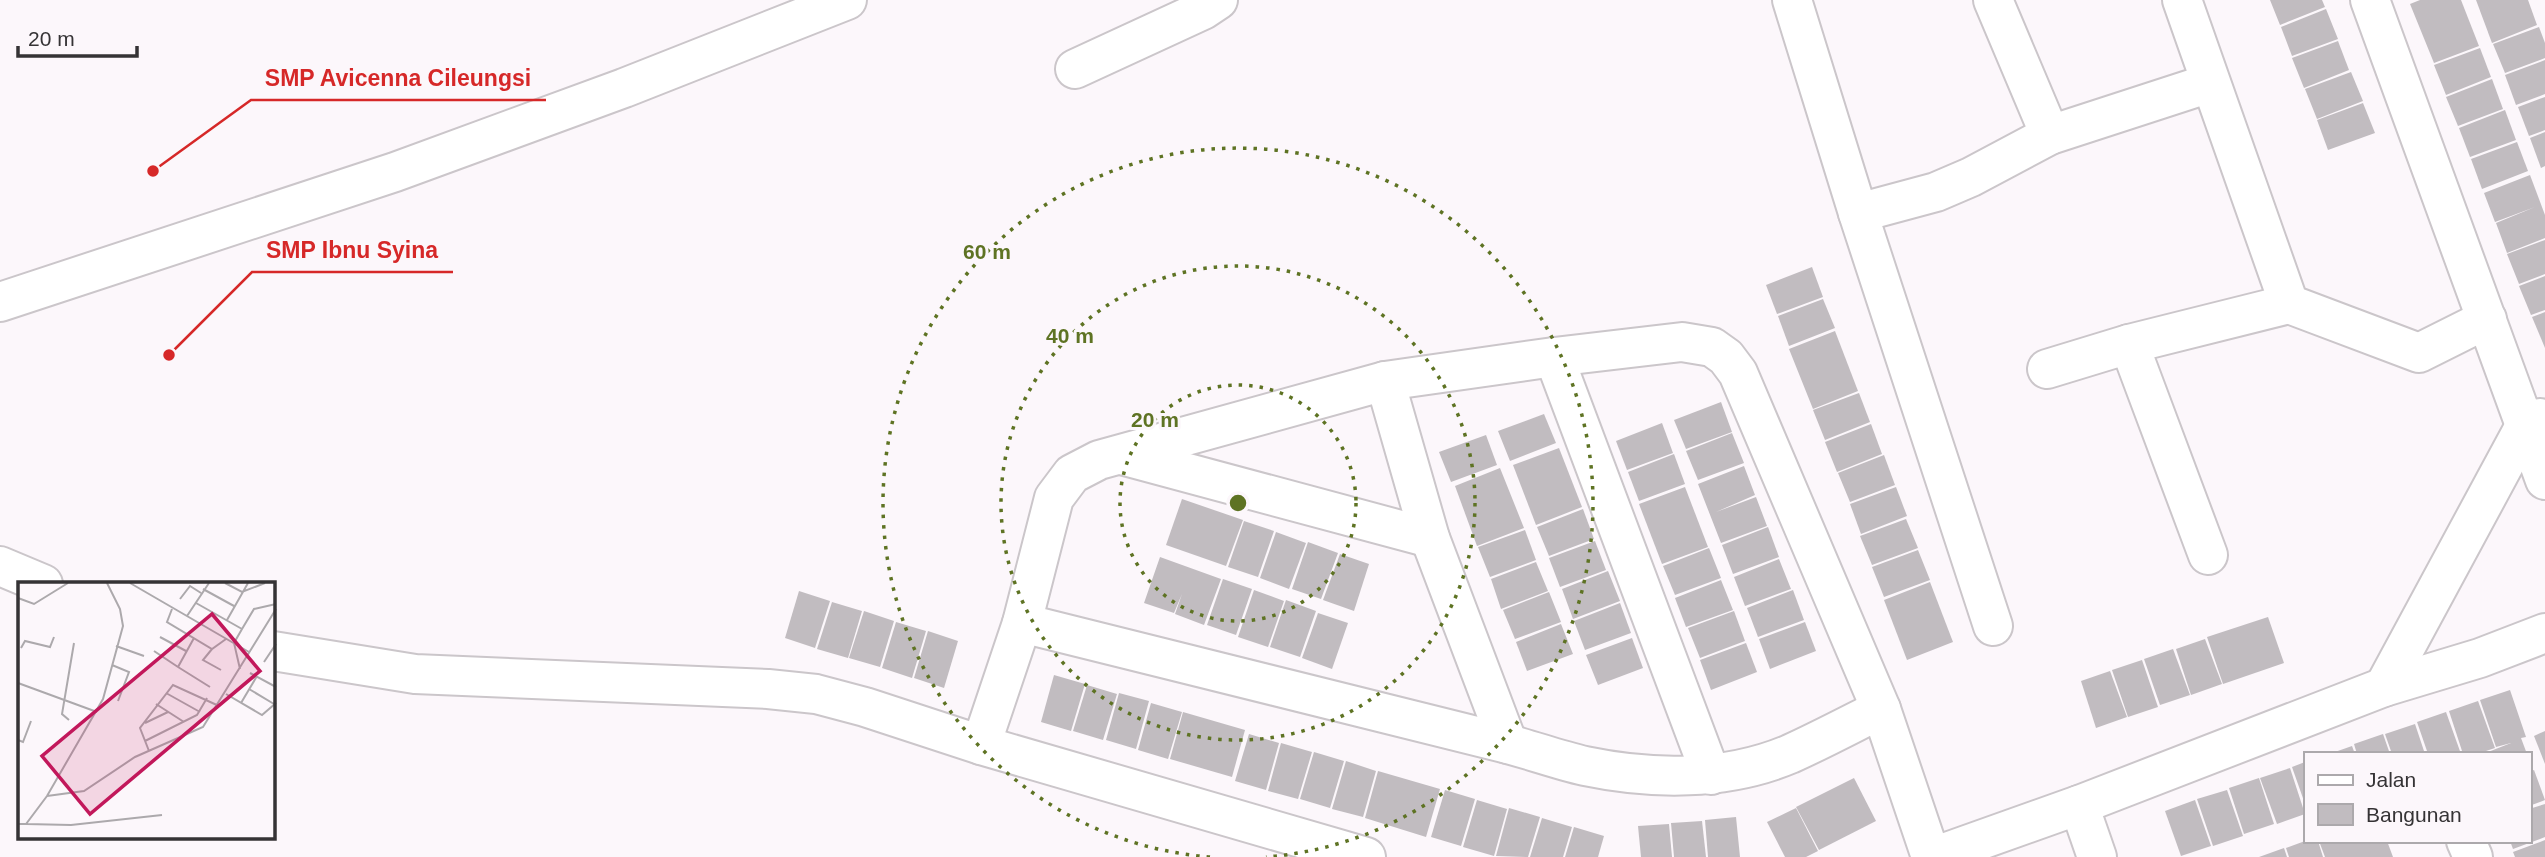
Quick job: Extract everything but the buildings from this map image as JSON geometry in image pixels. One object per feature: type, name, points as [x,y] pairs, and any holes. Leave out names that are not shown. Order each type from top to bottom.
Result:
[{"type":"street","points":[[0,302],[395,172],[624,88],[803,8],[848,0]]},
{"type":"street","points":[[1075,69],[1203,10],[1218,0]]},
{"type":"street","points":[[1792,0],[1858,213],[1993,626]]},
{"type":"street","points":[[1993,0],[2050,135]]},
{"type":"street","points":[[2182,0],[2290,304]]},
{"type":"street","points":[[2370,0],[2487,319],[2535,420],[2545,480]]},
{"type":"street","points":[[1858,213],[1936,192],[2050,135],[2210,83]]},
{"type":"street","points":[[2047,369],[2129,344],[2290,304],[2419,353],[2487,319]]},
{"type":"street","points":[[981,745],[1022,623],[1054,498],[1072,474],[1098,460],[1385,382],[1554,357],[1682,342],[1713,347],[1726,357],[1738,373],[1881,709],[1932,857],[2078,805],[2384,687],[2480,658],[2545,633]]},
{"type":"street","points":[[2129,344],[2208,555]]},
{"type":"street","points":[[1554,357],[1710,775]]},
{"type":"street","points":[[1385,382],[1430,538],[1508,744]]},
{"type":"street","points":[[2384,687],[2535,420]]},
{"type":"street","points":[[1119,454],[1430,538]]},
{"type":"street","points":[[0,566],[38,582]]},
{"type":"street","points":[[1022,623],[1508,744],[1586,766],[1668,776],[1710,775],[1788,754],[1881,709]]},
{"type":"street","points":[[275,651],[415,674],[768,689],[816,694],[1366,857]]},
{"type":"street","points":[[2078,805],[2097,857]]},
{"type":"place","name":"SMP Avicenna Cileungsi","points":[[153,171]]},
{"type":"place","name":"SMP Ibnu Syina","points":[[169,355]]}]
